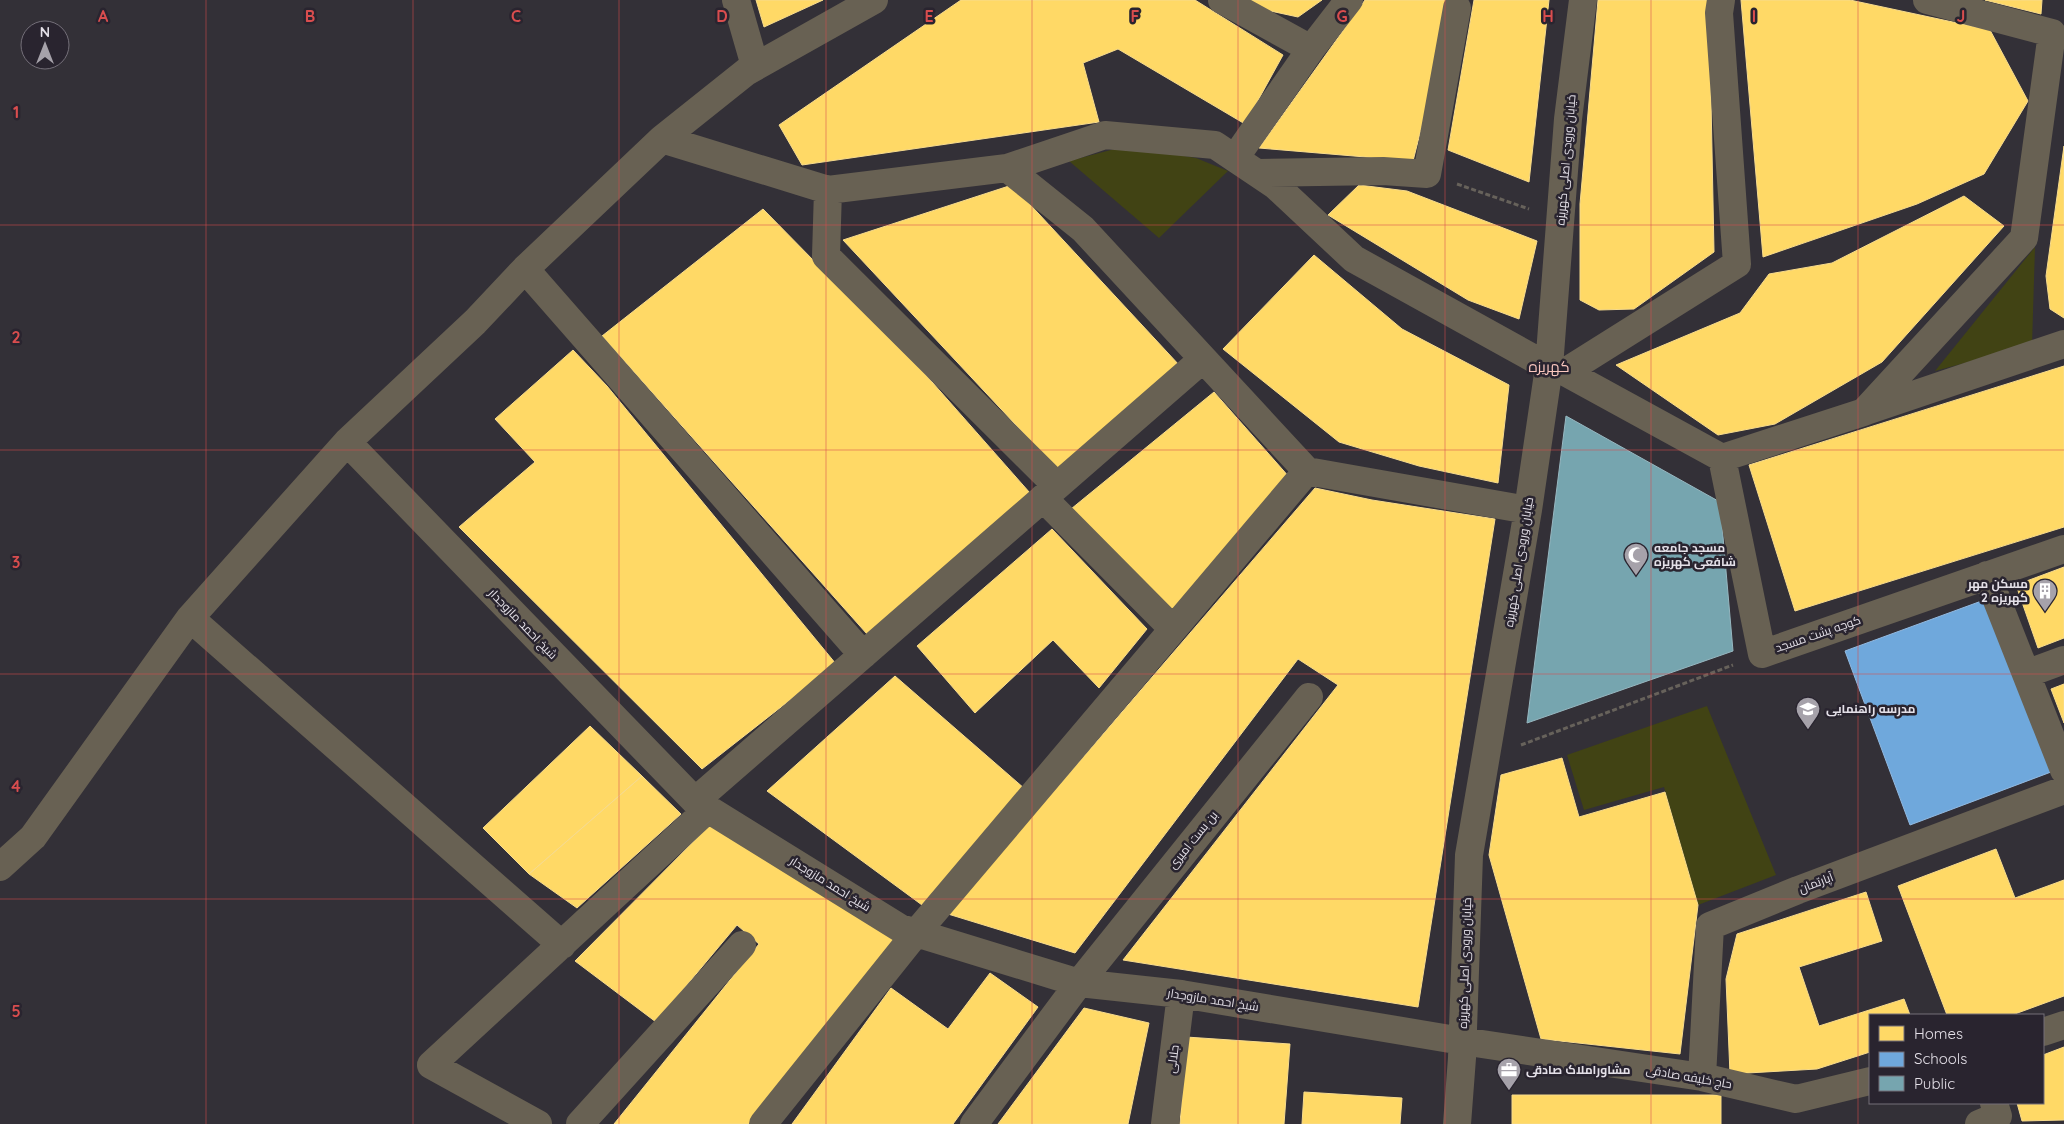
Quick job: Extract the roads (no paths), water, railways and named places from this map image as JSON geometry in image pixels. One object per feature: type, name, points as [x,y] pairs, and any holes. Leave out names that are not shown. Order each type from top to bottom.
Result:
[{"type":"street","points":[[736,0],[755,66]]},
{"type":"street","points":[[0,867],[33,837],[190,618],[347,442],[475,322],[525,269],[662,139],[755,66],[874,0]]},
{"type":"street","points":[[1222,0],[1311,50]]},
{"type":"street","points":[[1235,158],[1311,50],[1349,0]]},
{"type":"street","name":"خیابان ورودی اصلی کهریزه","points":[[1457,1124],[1469,855],[1528,510],[1557,369],[1560,220],[1568,119],[1584,0]]},
{"type":"street","points":[[1557,369],[1737,264],[1718,13],[1721,0]]},
{"type":"street","points":[[1864,412],[2024,238],[2058,33],[1927,0]]},
{"type":"street","points":[[1258,173],[1383,172],[1427,174],[1457,8]]},
{"type":"street","points":[[662,139],[828,190],[1007,168],[1105,135],[1215,145],[1276,186],[1354,259],[1722,458],[2064,344]]},
{"type":"street","points":[[1007,168],[1083,229],[1308,471],[1528,510]]},
{"type":"street","points":[[828,190],[826,256],[1050,492],[1173,629]]},
{"type":"street","points":[[525,269],[863,655]]},
{"type":"street","points":[[538,1124],[431,1065],[562,945],[702,805],[863,655],[1203,359]]},
{"type":"street","name":"شیخ احمد مازوجدار","points":[[347,442],[702,805],[900,928],[1079,983],[1180,994],[1462,1041]]},
{"type":"street","name":"کوچه پشت مسجد","points":[[1722,458],[1762,654],[2064,549]]},
{"type":"street","points":[[764,1124],[916,933],[1308,471]]},
{"type":"street","points":[[1987,575],[2064,770]]},
{"type":"street","points":[[190,618],[562,945]]},
{"type":"street","points":[[2026,674],[2064,660]]},
{"type":"street","name":"بن بست امیری","points":[[974,1124],[1079,983],[1310,697]]},
{"type":"street","name":"آپارتمان","points":[[1702,1077],[1710,926],[1798,890],[2064,790]]},
{"type":"street","points":[[580,1124],[742,945]]},
{"type":"street","name":"جلالی","points":[[1165,1124],[1180,994]]},
{"type":"street","points":[[2044,1032],[2064,1025]]},
{"type":"street","name":"حاج خلیفه صادقی","points":[[1462,1041],[1702,1077],[1796,1099],[1869,1081]]},
{"type":"street","points":[[1979,1124],[1998,1116],[1994,1104]]},
{"type":"place","name":"مسجد جامعه شافعی کهریزه","points":[[1636,576]]},
{"type":"place","name":"مسکن مهر کهریزه 2","points":[[2045,612]]},
{"type":"place","name":"مدرسه راهنمایی","points":[[1808,730]]},
{"type":"place","name":"مشاوراملاک صادقی","points":[[1509,1091]]},
{"type":"district","name":"کهریزه","points":[[1549,367]]}]
